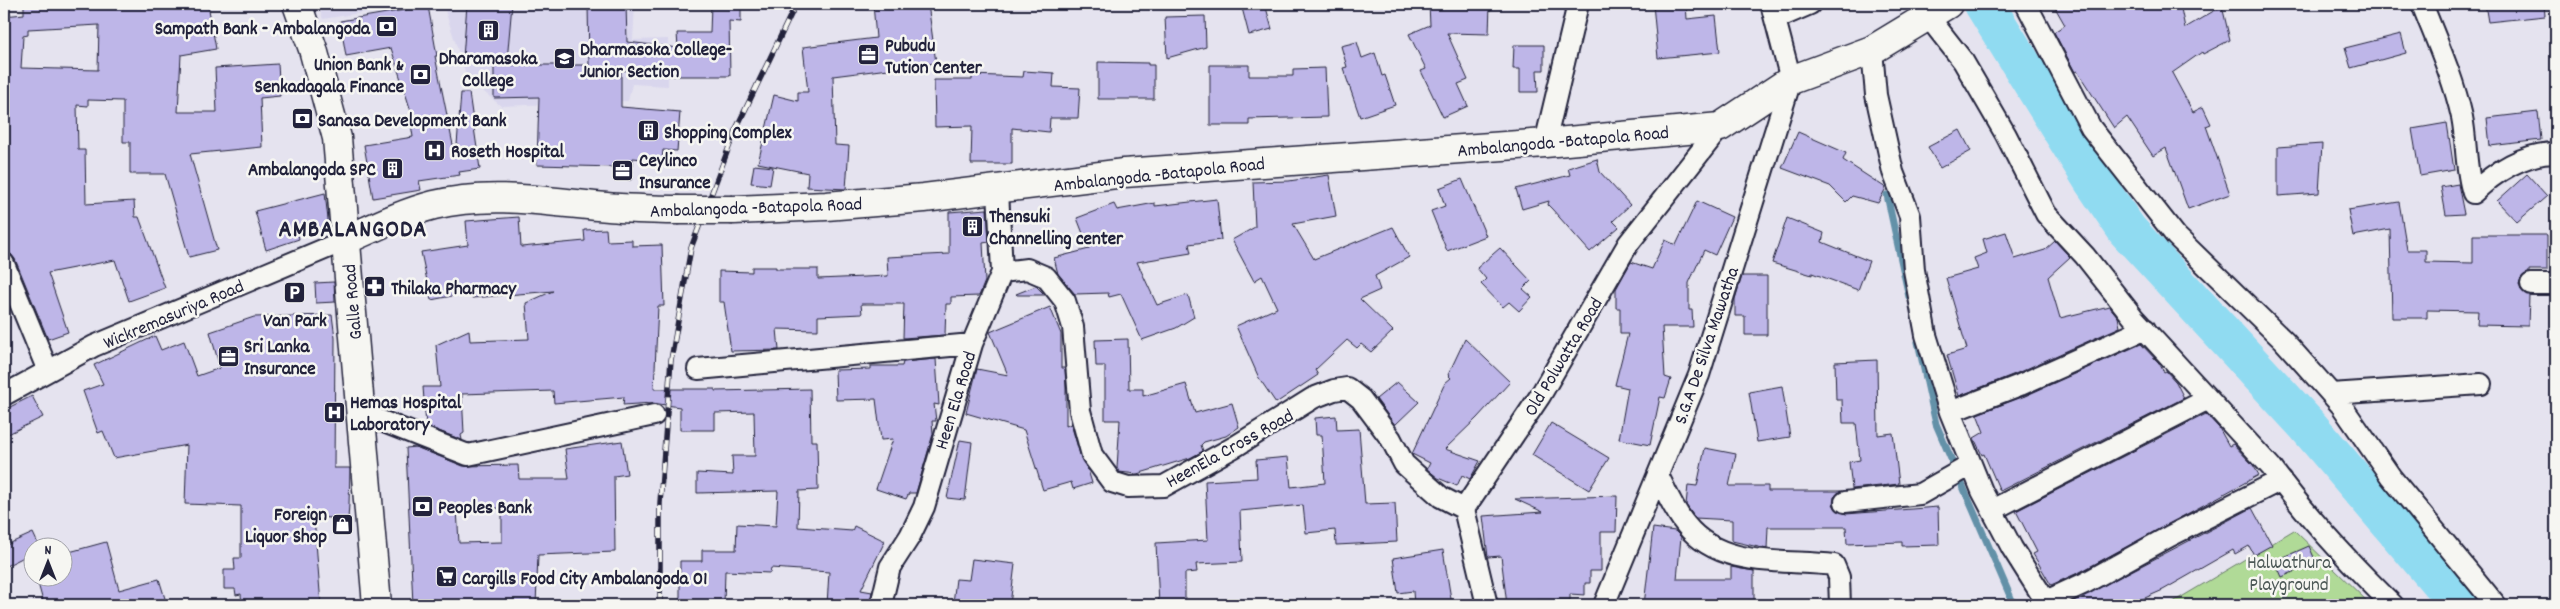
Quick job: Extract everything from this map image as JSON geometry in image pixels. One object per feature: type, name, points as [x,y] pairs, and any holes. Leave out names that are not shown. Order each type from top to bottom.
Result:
[{"type":"main road","name":"Galle Road","points":[[296,4],[312,48],[337,138],[377,605]]},
{"type":"main road","name":"Ambalangoda -Batapola Road","points":[[346,240],[407,213],[436,204],[468,199],[523,198],[620,208],[677,210],[733,210],[826,206],[998,190],[1124,173],[1545,143],[1720,126],[1791,80],[1872,50],[1937,10]]},
{"type":"street","points":[[1545,143],[1578,4]]},
{"type":"street","points":[[1791,80],[1773,11],[1810,4]]},
{"type":"street","points":[[2026,4],[2091,128],[2176,236],[2284,341],[2331,394],[2391,477],[2496,605]]},
{"type":"street","points":[[2422,4],[2444,54],[2462,116],[2467,148],[2467,177],[2472,193],[2498,171],[2545,153],[2556,153]]},
{"type":"street","points":[[1937,10],[1963,61],[2006,135],[2046,214],[2085,256],[2145,329],[2363,576],[2393,605]]},
{"type":"street","points":[[1872,50],[1876,95],[1893,172],[1910,216],[1914,270],[1926,335],[1950,412],[1971,465],[1992,510],[2047,603],[2170,536],[2280,480]]},
{"type":"street","name":"S.G.A De Silva Mawatha","points":[[1604,605],[1699,375],[1791,80]]},
{"type":"street","name":"Old Polwatta Road","points":[[1464,510],[1540,396],[1628,244],[1720,126]]},
{"type":"street","name":"Heen Ela Road","points":[[881,605],[890,566],[910,536],[924,507],[972,344],[1002,272],[998,190]]},
{"type":"street","name":"Wickremasuriya Road","points":[[4,395],[94,346],[346,240]]},
{"type":"street","points":[[4,264],[48,371]]},
{"type":"street","name":"HeenEla Cross Road","points":[[1002,272],[1027,269],[1046,277],[1065,301],[1073,327],[1080,411],[1092,455],[1112,482],[1128,487],[1164,486],[1236,446],[1313,398],[1334,390],[1347,388],[1361,399],[1391,439],[1404,464],[1441,497],[1464,510]]},
{"type":"street","points":[[2531,284],[2556,284]]},
{"type":"street","points":[[1950,412],[2020,385],[2145,329]]},
{"type":"street","points":[[698,369],[972,344]]},
{"type":"street","points":[[2331,394],[2481,384]]},
{"type":"street","points":[[1992,510],[2208,399]]},
{"type":"street","points":[[361,413],[468,455],[654,415]]},
{"type":"street","points":[[1845,502],[1920,494],[1971,465]]},
{"type":"street","points":[[1658,475],[1686,526],[1704,541],[1720,549],[1754,560],[1834,566],[1839,577],[1840,605]]},
{"type":"street","points":[[1464,510],[1486,605]]},
{"type":"shaded area","points":[[317,4],[415,4],[323,19]]},
{"type":"shaded area","name":"Dharmasoka College- Junior Section","points":[[443,4],[635,4],[633,40],[668,39],[668,86],[632,84],[628,101],[501,106],[467,78]]},
{"type":"green space","name":"Halwathura Playground","points":[[2294,530],[2371,605],[2168,605]]},
{"type":"building","points":[[24,4],[208,4],[216,49],[181,55],[178,112],[217,112],[215,68],[278,64],[280,96],[260,98],[262,147],[190,154],[217,250],[189,257],[165,174],[130,174],[130,142],[123,142],[123,101],[88,100],[88,106],[77,105],[78,150],[85,150],[86,204],[134,201],[135,217],[139,217],[165,288],[129,301],[115,260],[48,273],[68,332],[48,339],[15,259],[11,254],[4,252],[4,16],[24,14]],"holes":[[[99,25],[98,70],[21,68],[23,36],[28,35],[28,29]]]},
{"type":"building","name":"Dharamasoka College","points":[[467,4],[512,4],[507,61],[463,58]]},
{"type":"building","points":[[588,4],[626,4],[627,42],[678,48],[677,33],[710,33],[711,4],[741,4],[741,22],[729,21],[730,76],[672,76],[621,70],[621,107],[680,112],[677,151],[663,150],[662,161],[633,158],[631,180],[614,178],[615,167],[537,165],[539,97],[494,98],[494,65],[589,65]]},
{"type":"building","points":[[873,4],[928,4],[936,63],[833,76],[835,145],[849,146],[846,189],[807,187],[808,173],[758,163],[774,95],[798,101],[798,92],[808,92],[803,47],[876,38]]},
{"type":"building","points":[[1241,4],[1265,4],[1272,29],[1249,35]]},
{"type":"building","points":[[1429,4],[1490,4],[1489,34],[1447,33],[1468,80],[1458,84],[1468,106],[1443,117],[1421,71],[1426,69],[1409,34],[1430,25]]},
{"type":"building","points":[[1653,4],[1686,4],[1687,19],[1716,16],[1720,52],[1658,58]]},
{"type":"building","points":[[2053,4],[2180,4],[2185,28],[2222,6],[2230,40],[2203,54],[2202,52],[2172,73],[2193,112],[2203,107],[2211,124],[2206,126],[2230,194],[2188,209],[2166,148],[2153,156],[2127,117],[2114,128],[2077,71],[2075,72],[2054,32],[2065,25]]},
{"type":"building","points":[[2485,4],[2544,4],[2545,16],[2488,22]]},
{"type":"building","points":[[428,6],[437,56],[435,56],[453,145],[457,145],[461,93],[469,93],[480,169],[459,172],[460,175],[419,181],[421,190],[373,198],[364,145],[413,137],[411,124],[415,124],[391,48],[346,56],[340,21]]},
{"type":"building","points":[[1205,16],[1206,47],[1167,58],[1165,17]]},
{"type":"building","points":[[2401,34],[2406,53],[2351,68],[2345,48]]},
{"type":"building","points":[[1357,42],[1362,58],[1375,53],[1382,76],[1385,75],[1395,105],[1360,117],[1343,68],[1347,67],[1341,46]]},
{"type":"building","points":[[1514,45],[1544,45],[1544,70],[1537,70],[1538,92],[1520,92],[1520,69],[1513,69]]},
{"type":"building","points":[[1098,62],[1148,63],[1148,65],[1154,65],[1154,99],[1098,99]]},
{"type":"building","points":[[1210,65],[1249,65],[1249,76],[1293,76],[1293,69],[1325,68],[1327,117],[1249,119],[1249,125],[1210,125]]},
{"type":"building","points":[[1024,71],[1054,73],[1053,87],[1080,88],[1078,118],[1050,118],[1049,132],[1012,128],[1012,164],[971,164],[972,126],[935,127],[934,80],[972,80],[972,75],[1023,77]]},
{"type":"building","points":[[2538,112],[2541,140],[2490,146],[2487,118]]},
{"type":"building","points":[[2447,123],[2454,170],[2420,176],[2412,129]]},
{"type":"building","points":[[1960,130],[1971,151],[1940,168],[1928,147]]},
{"type":"building","points":[[1798,132],[1846,153],[1843,160],[1886,188],[1878,203],[1852,196],[1846,202],[1830,186],[1782,168]]},
{"type":"building","points":[[2322,144],[2319,193],[2278,196],[2278,147]]},
{"type":"building","points":[[1597,159],[1600,172],[1630,205],[1613,221],[1619,227],[1590,252],[1548,205],[1549,201],[1522,209],[1516,189],[1570,175],[1568,168]]},
{"type":"building","points":[[754,165],[773,167],[770,185],[751,183]]},
{"type":"building","points":[[2527,174],[2547,196],[2517,222],[2497,201]]},
{"type":"building","points":[[1329,175],[1336,216],[1293,224],[1314,259],[1393,227],[1409,257],[1375,276],[1380,290],[1360,299],[1393,331],[1371,352],[1361,344],[1357,348],[1347,340],[1315,370],[1318,375],[1276,403],[1259,378],[1236,326],[1277,308],[1262,276],[1254,281],[1232,240],[1255,227],[1253,182],[1289,181]]},
{"type":"building","points":[[1462,179],[1486,236],[1447,251],[1431,211],[1445,206],[1439,188]]},
{"type":"building","points":[[2458,184],[2464,214],[2446,215],[2441,187]]},
{"type":"building","points":[[325,193],[329,228],[298,234],[299,239],[266,250],[255,211]]},
{"type":"building","points":[[1217,199],[1221,240],[1189,244],[1191,253],[1137,262],[1157,305],[1188,295],[1194,317],[1176,328],[1142,340],[1121,294],[1109,297],[1108,293],[1075,294],[1058,274],[1054,258],[1089,249],[1077,218],[1114,204],[1117,210],[1155,203],[1155,206]]},
{"type":"building","points":[[1697,201],[1732,217],[1715,255],[1704,250],[1689,283],[1689,310],[1692,310],[1693,327],[1662,327],[1665,377],[1671,379],[1665,398],[1660,397],[1650,445],[1619,439],[1628,388],[1615,385],[1628,334],[1620,334],[1620,308],[1616,308],[1616,289],[1631,262],[1652,269],[1665,240],[1676,245]]},
{"type":"building","points":[[2399,202],[2407,250],[2426,250],[2426,262],[2473,263],[2473,235],[2547,235],[2547,270],[2529,270],[2529,273],[2521,278],[2519,284],[2521,290],[2529,295],[2528,326],[2477,325],[2478,311],[2427,310],[2427,318],[2392,318],[2390,229],[2353,236],[2348,210]]},
{"type":"building","points":[[987,209],[989,242],[983,243],[985,281],[979,296],[951,297],[951,304],[946,304],[945,335],[903,338],[904,304],[861,304],[862,314],[818,316],[818,330],[777,329],[779,350],[731,351],[724,302],[719,302],[719,271],[752,272],[752,267],[776,267],[776,269],[818,269],[818,279],[888,276],[887,257],[949,254],[949,212]]},
{"type":"building","points":[[519,217],[521,247],[585,241],[584,230],[606,229],[607,241],[632,240],[632,246],[662,245],[664,306],[658,306],[654,389],[715,389],[715,391],[810,389],[811,441],[817,441],[818,490],[799,491],[798,527],[852,531],[854,526],[885,541],[861,590],[872,592],[869,605],[827,605],[829,572],[771,568],[770,573],[725,571],[724,604],[680,604],[680,561],[702,561],[702,550],[736,550],[737,524],[776,526],[778,491],[697,493],[697,473],[733,475],[732,456],[755,456],[754,412],[715,413],[715,430],[680,430],[680,407],[652,403],[623,405],[624,397],[554,403],[553,391],[462,394],[464,433],[461,435],[462,440],[426,426],[423,387],[440,387],[436,345],[469,330],[470,341],[529,339],[526,303],[553,291],[472,298],[472,292],[431,300],[421,252],[468,245],[466,221]]},
{"type":"building","points":[[1787,218],[1824,233],[1822,242],[1869,261],[1858,290],[1812,273],[1812,275],[1772,263]]},
{"type":"building","points":[[2006,232],[2015,259],[2045,250],[2055,241],[2070,257],[2048,277],[2060,318],[2109,306],[2118,317],[2120,327],[2015,374],[1959,396],[1947,355],[1967,349],[1946,278],[1978,269],[1974,258],[1987,253],[1983,239]]},
{"type":"building","points":[[1500,248],[1531,281],[1523,289],[1532,297],[1519,311],[1509,302],[1503,307],[1481,284],[1486,279],[1477,268]]},
{"type":"building","points":[[1742,276],[1767,276],[1767,335],[1745,335],[1745,316],[1735,316],[1735,299]]},
{"type":"building","points":[[334,282],[335,302],[316,303],[315,283]]},
{"type":"building","points":[[1036,286],[1045,295],[1016,294]]},
{"type":"building","points":[[1050,307],[1061,334],[1061,368],[1065,368],[1066,426],[1071,424],[1081,458],[1088,470],[1092,483],[1073,489],[1071,482],[1043,490],[1024,430],[966,413],[977,369],[1008,375],[990,332]]},
{"type":"building","points":[[332,315],[335,338],[334,468],[350,468],[348,519],[314,517],[321,605],[242,605],[241,594],[236,595],[235,589],[224,589],[224,570],[235,570],[234,558],[241,558],[241,506],[185,504],[187,445],[114,458],[103,431],[98,433],[83,391],[103,384],[94,365],[155,336],[161,350],[184,341],[197,376],[220,368],[210,332],[254,317]]},
{"type":"building","points":[[1128,339],[1129,389],[1143,389],[1143,396],[1186,384],[1195,413],[1232,403],[1239,427],[1226,436],[1204,442],[1201,445],[1203,451],[1190,458],[1137,474],[1119,472],[1117,468],[1120,420],[1105,420],[1105,366],[1096,366],[1095,340]]},
{"type":"building","points":[[1465,339],[1510,382],[1445,449],[1480,461],[1470,479],[1462,475],[1457,486],[1438,478],[1427,469],[1430,463],[1412,454],[1445,383],[1451,378],[1448,375]]},
{"type":"building","points":[[2141,344],[2159,363],[2164,372],[2166,371],[2176,382],[2184,398],[2000,491],[1984,454],[1982,455],[1974,438],[1984,432],[1977,414],[2025,396]]},
{"type":"building","points":[[936,359],[939,405],[934,404],[936,421],[932,421],[933,434],[916,493],[909,493],[906,499],[876,489],[893,439],[881,440],[876,399],[836,400],[835,370],[871,369],[871,366],[902,366],[903,362]]},
{"type":"building","points":[[1877,360],[1878,435],[1893,433],[1899,484],[1852,489],[1849,462],[1860,460],[1856,423],[1843,423],[1842,400],[1836,400],[1835,362]]},
{"type":"building","points":[[1397,382],[1419,402],[1395,425],[1376,399]]},
{"type":"building","points":[[1782,386],[1790,437],[1757,442],[1749,392]]},
{"type":"building","points":[[32,396],[43,417],[4,436],[4,410]]},
{"type":"building","points":[[2206,414],[2219,428],[2229,446],[2233,444],[2253,465],[2259,475],[2080,572],[2051,585],[2033,554],[2037,552],[2016,511]]},
{"type":"building","points":[[1336,416],[1337,430],[1359,429],[1365,504],[1395,503],[1397,542],[1336,545],[1335,530],[1306,533],[1303,505],[1240,511],[1242,562],[1196,564],[1197,572],[1185,573],[1185,605],[1159,605],[1156,543],[1208,540],[1205,481],[1257,478],[1256,460],[1288,457],[1291,487],[1325,483],[1322,435],[1316,435],[1315,418]]},
{"type":"building","points":[[1551,423],[1609,458],[1589,490],[1532,455]]},
{"type":"building","points":[[960,440],[972,442],[965,500],[947,498]]},
{"type":"building","points":[[622,441],[627,474],[614,476],[615,552],[538,555],[536,605],[413,605],[406,448],[416,447],[463,466],[518,465],[519,479],[569,479],[565,449]],"holes":[[[502,508],[502,542],[459,543],[457,509]]]},
{"type":"building","points":[[1705,448],[1736,454],[1729,486],[1768,486],[1768,491],[1842,491],[1834,497],[1833,504],[1836,509],[1846,514],[1938,507],[1939,545],[1902,546],[1902,542],[1847,544],[1846,527],[1768,527],[1767,549],[1732,541],[1732,520],[1695,518],[1686,505],[1688,485],[1697,486]]},
{"type":"building","points":[[1617,496],[1616,532],[1601,532],[1601,571],[1590,571],[1590,583],[1585,583],[1585,595],[1570,594],[1570,600],[1537,600],[1538,603],[1507,605],[1501,556],[1488,557],[1483,516],[1543,512],[1515,499]]},
{"type":"building","points":[[2252,508],[2272,545],[2254,555],[2249,546],[2235,554],[2233,550],[2163,590],[2129,605],[2068,604]]},
{"type":"building","points":[[1653,528],[1675,531],[1681,537],[1677,579],[1731,579],[1731,567],[1754,571],[1754,605],[1644,605]]},
{"type":"building","points":[[22,538],[22,558],[4,567],[4,546]]},
{"type":"building","points":[[106,542],[119,590],[159,579],[167,605],[44,605],[39,586],[72,586],[72,551]]},
{"type":"building","points":[[2309,546],[2316,562],[2282,577],[2275,561]]},
{"type":"building","points":[[1443,550],[1452,605],[1414,605],[1413,591],[1398,593],[1393,558]]},
{"type":"building","points":[[972,559],[1015,564],[1010,605],[953,603],[956,579],[969,580]]},
{"type":"waterway","points":[[1984,4],[2093,180],[2127,230],[2307,425],[2460,605]]},
{"type":"waterway","points":[[1887,195],[1909,297]]},
{"type":"waterway","points":[[1918,342],[1936,424],[2014,605]]},
{"type":"railway","points":[[660,605],[660,503],[671,360],[691,248],[735,131],[796,4]]},
{"type":"place","name":"Sampath Bank - Ambalangoda","points":[[386,27]]},
{"type":"place","name":"Dharamasoka College","points":[[488,31]]},
{"type":"place","name":"Pubudu Tution Center","points":[[869,55]]},
{"type":"place","name":"Dharmasoka College- Junior Section","points":[[564,59]]},
{"type":"place","name":"Union Bank & Senkadagala Finance","points":[[420,74]]},
{"type":"place","name":"Sanasa Development Bank","points":[[302,119]]},
{"type":"place","name":"Shopping Complex","points":[[648,131]]},
{"type":"place","name":"Roseth Hospital","points":[[435,150]]},
{"type":"place","name":"Ambalangoda SPC","points":[[392,168]]},
{"type":"place","name":"Ceylinco Insurance","points":[[623,170]]},
{"type":"place","name":"Thensuki Channelling center","points":[[973,226]]},
{"type":"place","name":"Thilaka Pharmacy","points":[[375,287]]},
{"type":"place","name":"Van Park","points":[[295,293]]},
{"type":"place","name":"Sri Lanka Insurance","points":[[228,356]]},
{"type":"place","name":"Hemas Hospital Laboratory","points":[[334,412]]},
{"type":"place","name":"Peoples Bank","points":[[422,506]]},
{"type":"place","name":"Foreign Liquor Shop","points":[[343,524]]},
{"type":"place","name":"Cargills Food City Ambalangoda 01","points":[[446,577]]},
{"type":"district","name":"AMBALANGODA","points":[[353,228]]}]
